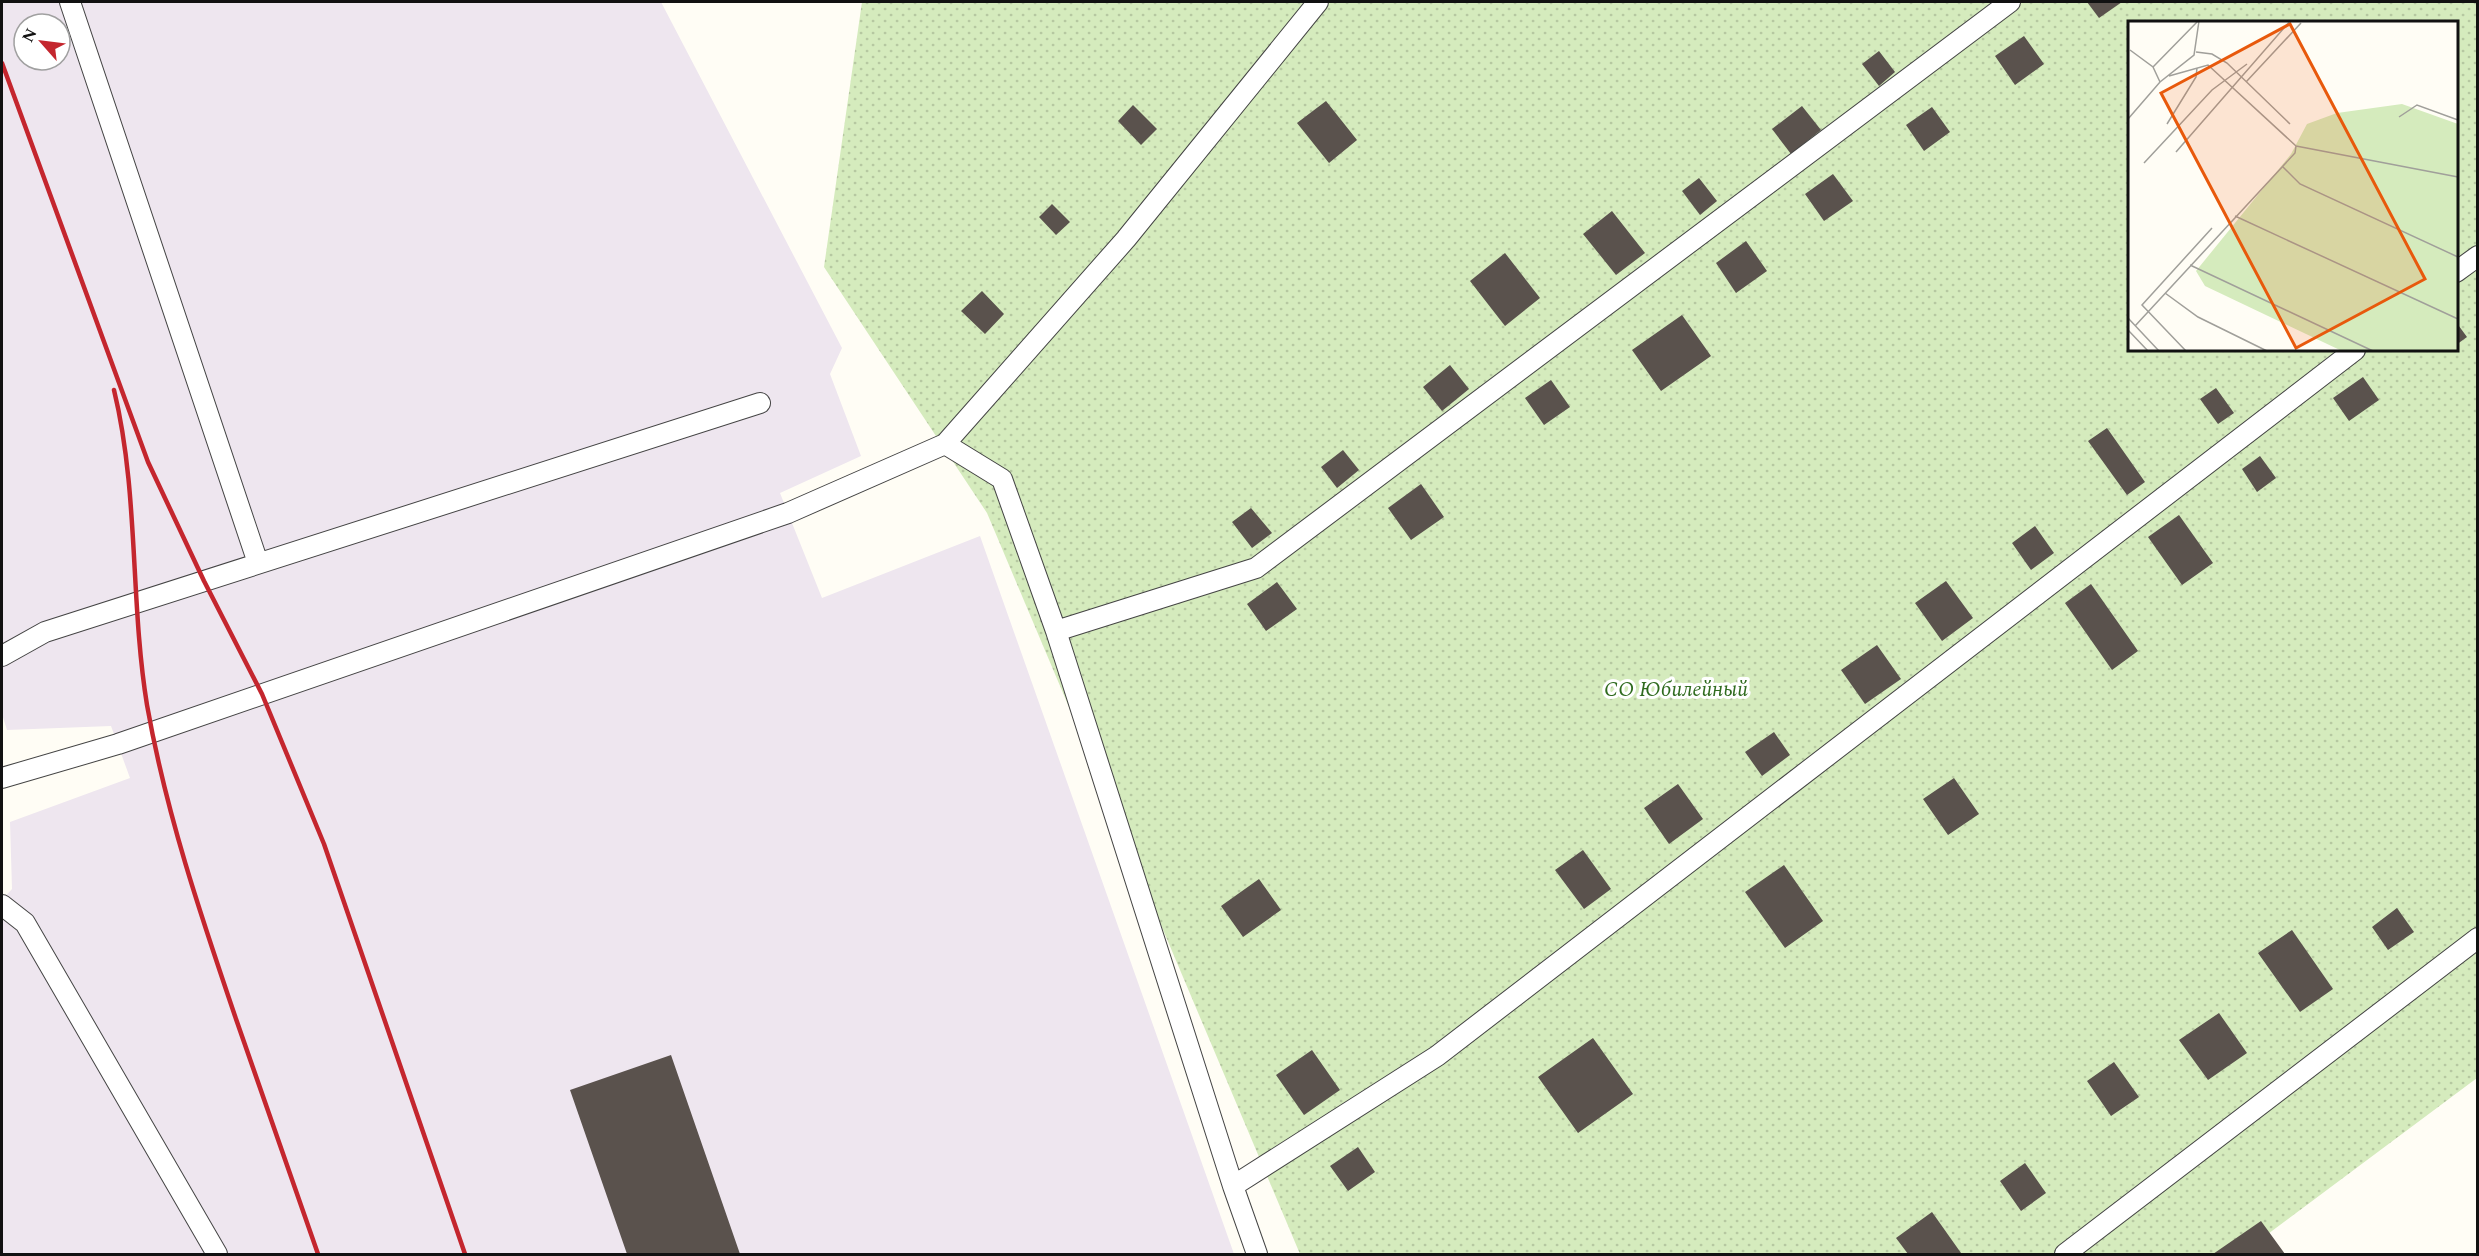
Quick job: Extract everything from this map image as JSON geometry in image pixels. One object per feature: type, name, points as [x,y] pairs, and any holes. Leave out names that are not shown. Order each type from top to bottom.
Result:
[{"type":"lane","points":[[70,2],[258,563]]},
{"type":"lane","points":[[2,778],[118,744],[788,513],[945,444],[1126,239],[1318,2]]},
{"type":"lane","points":[[1056,631],[1256,568],[2010,2]]},
{"type":"lane","points":[[2458,271],[2478,256]]},
{"type":"lane","points":[[1233,1186],[1437,1056],[2354,351]]},
{"type":"lane","points":[[2,656],[45,632],[760,403]]},
{"type":"lane","points":[[945,444],[1002,479],[1056,631],[1233,1186],[1257,1254]]},
{"type":"lane","points":[[2,905],[25,922],[217,1254]]},
{"type":"lane","points":[[2065,1254],[2478,938]]},
{"type":"shaded area","points":[[2,2],[661,2],[842,348],[830,374],[861,456],[780,493],[822,598],[980,536],[1234,1254],[2,1254],[2,900],[12,889],[10,822],[130,778],[111,726],[7,730],[2,714]]},
{"type":"green space","name":"СО Юбилейный","points":[[862,2],[2477,2],[2477,1078],[2241,1254],[1300,1254],[987,513],[824,267]]},
{"type":"building","points":[[2087,2],[2122,2],[2099,18]]},
{"type":"building","points":[[2024,36],[2044,64],[2015,85],[1995,56]]},
{"type":"building","points":[[1879,51],[1895,72],[1879,86],[1862,64]]},
{"type":"building","points":[[1326,101],[1357,140],[1329,163],[1297,123]]},
{"type":"building","points":[[1133,105],[1157,129],[1141,145],[1118,121]]},
{"type":"building","points":[[1802,106],[1821,130],[1791,154],[1772,129]]},
{"type":"building","points":[[1932,107],[1950,132],[1924,151],[1906,125]]},
{"type":"building","points":[[1833,174],[1853,201],[1824,221],[1805,194]]},
{"type":"building","points":[[1699,178],[1717,201],[1700,215],[1682,191]]},
{"type":"building","points":[[1052,204],[1070,222],[1056,235],[1039,217]]},
{"type":"building","points":[[1612,211],[1645,253],[1616,275],[1583,234]]},
{"type":"building","points":[[1746,241],[1767,271],[1736,293],[1716,263]]},
{"type":"building","points":[[1505,253],[1540,298],[1505,326],[1470,281]]},
{"type":"building","points":[[982,291],[1004,314],[985,334],[961,311]]},
{"type":"building","points":[[1682,315],[1711,356],[1661,391],[1632,350]]},
{"type":"building","points":[[2458,325],[2467,337],[2458,344]]},
{"type":"building","points":[[1450,365],[1469,389],[1442,411],[1423,387]]},
{"type":"building","points":[[2363,377],[2379,400],[2349,421],[2333,398]]},
{"type":"building","points":[[1551,380],[1570,407],[1544,425],[1525,398]]},
{"type":"building","points":[[2216,388],[2234,413],[2218,424],[2200,399]]},
{"type":"building","points":[[2107,428],[2145,482],[2127,495],[2088,441]]},
{"type":"building","points":[[1343,450],[1359,470],[1337,488],[1321,467]]},
{"type":"building","points":[[2260,456],[2276,478],[2257,492],[2242,469]]},
{"type":"building","points":[[1421,484],[1444,517],[1411,540],[1388,508]]},
{"type":"building","points":[[1251,508],[1272,533],[1252,548],[1232,522]]},
{"type":"building","points":[[2179,515],[2213,563],[2182,585],[2148,537]]},
{"type":"building","points":[[2035,526],[2054,553],[2031,570],[2012,543]]},
{"type":"building","points":[[1946,581],[1973,618],[1942,641],[1915,603]]},
{"type":"building","points":[[1277,582],[1297,609],[1266,631],[1247,604]]},
{"type":"building","points":[[2091,584],[2138,651],[2112,670],[2065,603]]},
{"type":"building","points":[[1877,645],[1901,679],[1865,704],[1841,670]]},
{"type":"building","points":[[1774,732],[1790,755],[1762,776],[1745,752]]},
{"type":"building","points":[[1954,778],[1979,814],[1948,835],[1923,799]]},
{"type":"building","points":[[1678,784],[1703,819],[1669,844],[1644,808]]},
{"type":"building","points":[[1583,850],[1611,889],[1584,909],[1555,870]]},
{"type":"building","points":[[1784,865],[1823,921],[1785,948],[1745,892]]},
{"type":"building","points":[[1259,879],[1281,910],[1243,937],[1221,906]]},
{"type":"building","points":[[2397,908],[2414,932],[2388,950],[2372,927]]},
{"type":"building","points":[[2292,930],[2333,989],[2300,1012],[2258,953]]},
{"type":"building","points":[[2219,1013],[2247,1053],[2208,1080],[2179,1040]]},
{"type":"building","points":[[1593,1038],[1633,1094],[1578,1133],[1538,1077]]},
{"type":"building","points":[[1312,1050],[1340,1090],[1304,1115],[1276,1075]]},
{"type":"building","points":[[671,1055],[740,1254],[627,1254],[570,1090]]},
{"type":"building","points":[[2114,1062],[2139,1097],[2111,1116],[2087,1081]]},
{"type":"building","points":[[1358,1147],[1375,1172],[1348,1191],[1330,1166]]},
{"type":"building","points":[[2025,1163],[2046,1193],[2021,1211],[2000,1181]]},
{"type":"building","points":[[1932,1212],[1961,1253],[1908,1254],[1896,1238]]},
{"type":"building","points":[[2261,1221],[2285,1254],[2213,1254]]},
{"type":"railway","points":[[2,63],[148,462],[204,581],[262,694],[324,844],[465,1254]]},
{"type":"railway","points":[[114,390],[127,468],[142,666],[147,705],[164,785],[210,942],[318,1254]]}]
